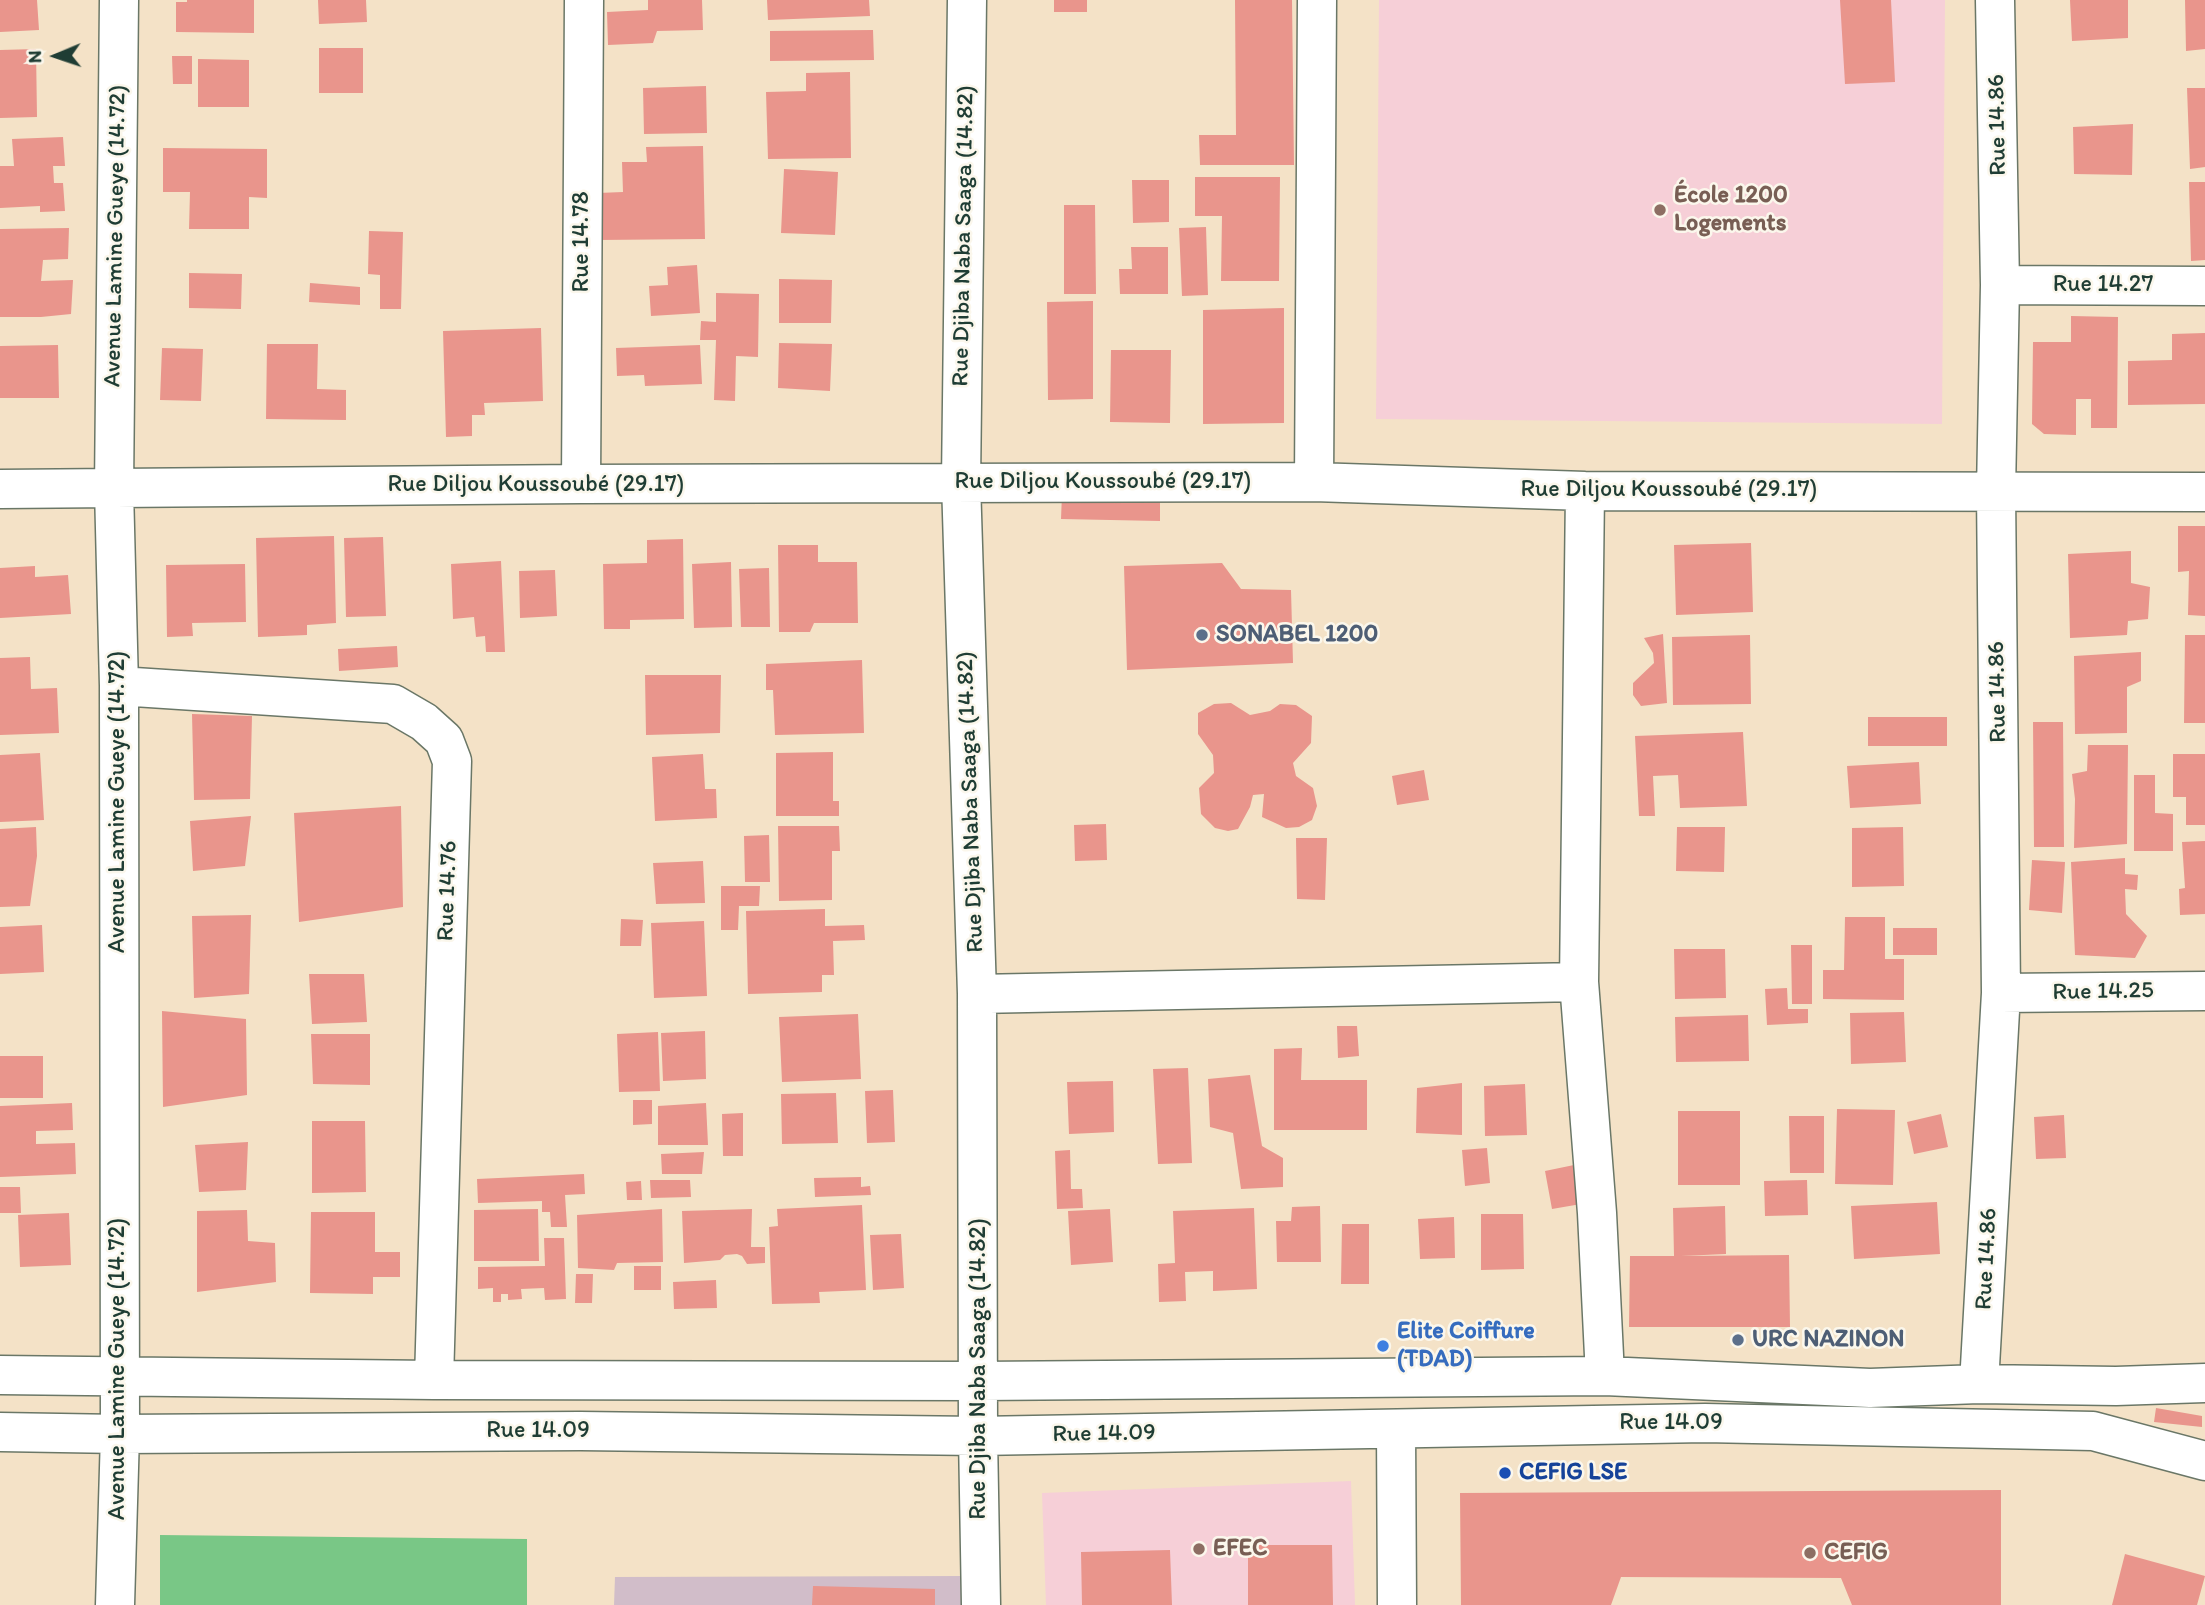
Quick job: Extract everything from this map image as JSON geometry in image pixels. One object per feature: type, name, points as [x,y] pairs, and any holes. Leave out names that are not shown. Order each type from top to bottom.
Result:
[{"type":"street","name":"Avenue Lamine Gueye (14.72)","points":[[116,1605],[120,1434],[119,686],[114,489],[119,0]]},
{"type":"street","name":"Rue 14.78","points":[[581,484],[584,0]]},
{"type":"street","name":"Rue Djiba Naba Saaga (14.82)","points":[[967,0],[961,482],[977,994],[981,1605]]},
{"type":"street","points":[[1314,482],[1317,0]]},
{"type":"street","name":"Rue 14.86","points":[[1979,1384],[2001,993],[1996,491],[2000,285],[1995,0]]},
{"type":"street","name":"Rue 14.27","points":[[2000,285],[2205,286]]},
{"type":"street","name":"Rue Diljou Koussoubé (29.17)","points":[[0,489],[1314,482],[1585,491],[2205,492]]},
{"type":"street","points":[[1585,491],[1579,982],[1597,1213],[1605,1376]]},
{"type":"street","name":"Rue 14.76","points":[[119,686],[393,704],[424,722],[444,740],[452,761],[434,1380]]},
{"type":"street","points":[[977,994],[1579,982]]},
{"type":"street","name":"Rue 14.25","points":[[2001,993],[2205,990]]},
{"type":"street","name":"Rue 14.09","points":[[0,1375],[434,1380],[979,1381],[1605,1376],[1870,1388],[1979,1384],[2116,1387],[2205,1383]]},
{"type":"street","name":"Rue 14.09","points":[[0,1432],[120,1434],[580,1431],[978,1436],[1705,1423],[2093,1431],[2205,1461]]},
{"type":"street","points":[[1396,1430],[1397,1605]]},
{"type":"shaded area","name":"École 1200 Logements","points":[[1379,0],[1945,0],[1942,424],[1376,419]]},
{"type":"shaded area","name":"EFEC","points":[[1351,1481],[1355,1605],[1046,1605],[1042,1493]]},
{"type":"shaded area","points":[[963,1576],[961,1605],[614,1605],[615,1577]]},
{"type":"green space","points":[[160,1535],[527,1539],[527,1605],[160,1605]]},
{"type":"building","points":[[0,0],[37,0],[39,30],[0,32]]},
{"type":"building","points":[[254,0],[254,33],[176,32],[176,2]]},
{"type":"building","points":[[318,0],[366,0],[367,22],[319,24]]},
{"type":"building","points":[[648,0],[702,0],[703,30],[657,31],[653,43],[608,45],[607,12],[648,10]]},
{"type":"building","points":[[767,0],[869,0],[870,16],[768,20]]},
{"type":"building","points":[[1054,0],[1087,0],[1087,12],[1054,12]]},
{"type":"building","points":[[1235,0],[1292,0],[1294,165],[1200,165],[1199,135],[1236,135]]},
{"type":"building","points":[[1840,0],[1891,0],[1895,82],[1845,84]]},
{"type":"building","points":[[2070,0],[2128,0],[2128,38],[2072,41]]},
{"type":"building","points":[[2185,0],[2205,0],[2205,49],[2186,51]]},
{"type":"building","points":[[873,30],[874,60],[770,61],[770,31]]},
{"type":"building","points":[[319,48],[363,48],[363,93],[319,93]]},
{"type":"building","points":[[36,49],[37,117],[0,118],[0,50]]},
{"type":"building","points":[[172,56],[192,56],[192,84],[173,84]]},
{"type":"building","points":[[198,59],[249,60],[249,107],[198,107]]},
{"type":"building","points":[[850,72],[851,158],[768,159],[766,92],[806,91],[806,73]]},
{"type":"building","points":[[706,86],[707,133],[644,134],[643,88]]},
{"type":"building","points":[[2187,88],[2205,88],[2205,167],[2190,169]]},
{"type":"building","points":[[2133,124],[2132,175],[2074,174],[2073,127]]},
{"type":"building","points":[[63,137],[65,166],[53,166],[54,183],[63,183],[65,211],[40,212],[40,206],[0,208],[0,166],[14,166],[12,139]]},
{"type":"building","points":[[703,146],[705,239],[598,240],[598,193],[623,192],[622,162],[647,162],[646,147]]},
{"type":"building","points":[[163,148],[267,149],[267,198],[249,197],[249,229],[189,229],[190,192],[163,192]]},
{"type":"building","points":[[784,169],[838,172],[835,235],[781,233]]},
{"type":"building","points":[[1195,177],[1280,177],[1279,281],[1221,281],[1222,216],[1195,216]]},
{"type":"building","points":[[1132,180],[1169,180],[1169,222],[1133,223]]},
{"type":"building","points":[[2189,182],[2205,182],[2205,260],[2191,261]]},
{"type":"building","points":[[1064,205],[1095,205],[1096,294],[1064,294]]},
{"type":"building","points":[[1206,227],[1208,295],[1182,296],[1179,228]]},
{"type":"building","points":[[69,228],[68,259],[43,260],[41,281],[73,280],[71,314],[0,317],[0,229]]},
{"type":"building","points":[[369,231],[403,232],[401,309],[380,309],[380,275],[368,274]]},
{"type":"building","points":[[1131,247],[1168,247],[1168,294],[1120,294],[1119,269],[1132,269]]},
{"type":"building","points":[[697,265],[700,313],[651,316],[649,286],[668,285],[667,267]]},
{"type":"building","points":[[189,273],[242,274],[241,309],[189,308]]},
{"type":"building","points":[[779,279],[832,280],[831,323],[779,323]]},
{"type":"building","points":[[310,283],[360,287],[360,305],[309,302]]},
{"type":"building","points":[[716,293],[759,294],[758,357],[736,356],[735,401],[714,400],[716,340],[700,340],[701,321],[716,322]]},
{"type":"building","points":[[1093,301],[1093,399],[1048,400],[1047,302]]},
{"type":"building","points":[[1284,308],[1284,423],[1203,424],[1203,310]]},
{"type":"building","points":[[2071,316],[2118,317],[2117,428],[2091,428],[2091,399],[2076,399],[2076,435],[2044,434],[2032,424],[2033,342],[2071,342]]},
{"type":"building","points":[[541,328],[543,401],[484,403],[485,415],[472,415],[472,436],[446,437],[443,331]]},
{"type":"building","points":[[2205,333],[2205,404],[2128,405],[2128,361],[2172,360],[2172,334]]},
{"type":"building","points":[[779,343],[832,344],[830,391],[778,388]]},
{"type":"building","points":[[267,344],[318,344],[317,389],[346,390],[346,420],[266,419]]},
{"type":"building","points":[[58,345],[59,398],[0,398],[0,346]]},
{"type":"building","points":[[700,345],[702,384],[645,386],[644,375],[617,376],[616,348]]},
{"type":"building","points":[[162,348],[203,349],[201,401],[160,400]]},
{"type":"building","points":[[1111,350],[1171,350],[1170,423],[1110,422]]},
{"type":"building","points":[[1062,494],[1160,496],[1160,521],[1061,519]]},
{"type":"building","points":[[2178,526],[2205,526],[2205,616],[2188,615],[2189,571],[2178,572]]},
{"type":"building","points":[[334,536],[336,623],[307,625],[307,635],[258,637],[256,538]]},
{"type":"building","points":[[383,537],[386,616],[346,617],[344,538]]},
{"type":"building","points":[[683,539],[684,619],[630,620],[630,629],[604,629],[603,564],[647,563],[647,540]]},
{"type":"building","points":[[1751,543],[1753,612],[1676,615],[1674,545]]},
{"type":"building","points":[[778,545],[818,545],[818,562],[857,562],[858,623],[814,623],[810,632],[779,632]]},
{"type":"building","points":[[2131,551],[2131,583],[2150,587],[2148,619],[2128,621],[2127,635],[2070,638],[2068,554]]},
{"type":"building","points":[[501,561],[505,652],[486,652],[485,636],[476,637],[474,617],[453,619],[451,564]]},
{"type":"building","points":[[731,562],[732,627],[694,628],[692,564]]},
{"type":"building","points":[[1222,563],[1241,589],[1291,590],[1293,663],[1127,670],[1124,566]]},
{"type":"building","points":[[245,564],[246,622],[192,623],[193,636],[167,637],[166,565]]},
{"type":"building","points":[[35,566],[35,577],[68,575],[71,614],[0,618],[0,568]]},
{"type":"building","points":[[769,568],[770,627],[741,627],[739,569]]},
{"type":"building","points":[[555,570],[557,616],[520,618],[519,571]]},
{"type":"building","points":[[1663,634],[1667,703],[1641,706],[1633,695],[1633,683],[1654,663],[1653,653],[1644,638]]},
{"type":"building","points":[[1750,635],[1751,704],[1673,705],[1672,637]]},
{"type":"building","points":[[2185,635],[2205,635],[2205,723],[2184,723]]},
{"type":"building","points":[[397,646],[398,667],[339,671],[338,649]]},
{"type":"building","points":[[2141,652],[2141,681],[2127,687],[2127,733],[2075,734],[2074,656]]},
{"type":"building","points":[[30,657],[31,689],[57,688],[59,733],[0,735],[0,658]]},
{"type":"building","points":[[862,660],[864,733],[775,735],[773,690],[766,690],[766,664]]},
{"type":"building","points":[[645,675],[721,675],[720,733],[646,735]]},
{"type":"building","points":[[1231,703],[1250,715],[1270,711],[1280,704],[1296,705],[1312,716],[1311,743],[1293,763],[1296,776],[1313,788],[1317,806],[1312,820],[1299,827],[1286,828],[1262,817],[1264,794],[1253,795],[1238,829],[1228,831],[1215,828],[1201,814],[1199,788],[1214,773],[1213,755],[1198,734],[1198,713],[1214,704]]},
{"type":"building","points":[[192,714],[252,716],[250,799],[194,800]]},
{"type":"building","points":[[1868,717],[1947,717],[1947,746],[1868,746]]},
{"type":"building","points":[[2033,722],[2063,722],[2064,847],[2034,847]]},
{"type":"building","points":[[1743,732],[1747,806],[1680,808],[1678,775],[1653,776],[1655,816],[1639,816],[1635,736]]},
{"type":"building","points":[[2088,745],[2128,745],[2127,844],[2074,848],[2075,799],[2072,774],[2087,771]]},
{"type":"building","points":[[833,752],[833,801],[839,801],[839,816],[776,816],[776,753]]},
{"type":"building","points":[[40,753],[44,820],[0,822],[0,755]]},
{"type":"building","points":[[703,754],[705,789],[716,789],[717,818],[655,821],[652,757]]},
{"type":"building","points":[[2173,754],[2205,754],[2205,825],[2186,825],[2186,797],[2173,797]]},
{"type":"building","points":[[1919,762],[1921,804],[1850,808],[1847,766]]},
{"type":"building","points":[[1424,770],[1429,800],[1397,805],[1392,776]]},
{"type":"building","points":[[2134,775],[2155,775],[2155,813],[2173,814],[2173,851],[2134,851]]},
{"type":"building","points":[[401,806],[403,907],[299,922],[294,813]]},
{"type":"building","points":[[251,816],[245,866],[193,871],[190,821]]},
{"type":"building","points":[[1106,824],[1107,860],[1075,861],[1074,825]]},
{"type":"building","points":[[778,826],[839,826],[840,851],[832,851],[832,900],[779,901]]},
{"type":"building","points":[[36,827],[37,856],[30,906],[0,907],[0,829]]},
{"type":"building","points":[[1677,827],[1725,827],[1724,872],[1676,871]]},
{"type":"building","points":[[1903,827],[1904,886],[1852,887],[1852,828]]},
{"type":"building","points":[[769,835],[770,882],[745,882],[744,836]]},
{"type":"building","points":[[1296,838],[1327,838],[1325,900],[1297,899]]},
{"type":"building","points":[[2205,841],[2205,914],[2180,915],[2179,889],[2185,888],[2182,842]]},
{"type":"building","points":[[2125,858],[2125,874],[2138,875],[2137,890],[2125,889],[2126,914],[2147,936],[2135,958],[2075,955],[2071,862]]},
{"type":"building","points":[[2032,860],[2065,862],[2062,913],[2029,910]]},
{"type":"building","points":[[703,861],[705,903],[656,904],[653,863]]},
{"type":"building","points":[[721,886],[760,886],[759,906],[739,906],[738,930],[721,930]]},
{"type":"building","points":[[825,909],[825,926],[864,925],[865,940],[833,941],[834,975],[822,975],[822,992],[748,994],[746,911]]},
{"type":"building","points":[[251,915],[249,994],[194,998],[192,916]]},
{"type":"building","points":[[1845,917],[1885,917],[1885,959],[1904,959],[1904,1000],[1823,999],[1823,970],[1844,970]]},
{"type":"building","points":[[621,919],[643,920],[641,946],[620,946]]},
{"type":"building","points":[[704,921],[707,996],[654,998],[651,923]]},
{"type":"building","points":[[42,925],[44,972],[0,974],[0,927]]},
{"type":"building","points":[[1893,928],[1937,928],[1937,955],[1893,955]]},
{"type":"building","points":[[1791,945],[1812,945],[1812,1004],[1792,1004]]},
{"type":"building","points":[[1674,949],[1725,949],[1726,998],[1675,999]]},
{"type":"building","points":[[309,974],[364,974],[367,1022],[312,1024]]},
{"type":"building","points":[[1787,988],[1788,1009],[1808,1009],[1808,1023],[1767,1025],[1765,989]]},
{"type":"building","points":[[162,1011],[246,1019],[247,1095],[163,1107]]},
{"type":"building","points":[[1904,1012],[1906,1062],[1851,1064],[1850,1013]]},
{"type":"building","points":[[858,1014],[861,1079],[782,1082],[779,1017]]},
{"type":"building","points":[[1748,1015],[1749,1061],[1676,1062],[1675,1017]]},
{"type":"building","points":[[1337,1026],[1357,1026],[1359,1056],[1338,1058]]},
{"type":"building","points":[[705,1031],[706,1079],[663,1081],[661,1033]]},
{"type":"building","points":[[658,1032],[660,1091],[619,1092],[617,1034]]},
{"type":"building","points":[[311,1034],[370,1034],[370,1085],[313,1084]]},
{"type":"building","points":[[1302,1048],[1301,1080],[1367,1080],[1367,1130],[1274,1130],[1274,1049]]},
{"type":"building","points":[[0,1056],[43,1056],[43,1098],[0,1098]]},
{"type":"building","points":[[1188,1068],[1192,1163],[1158,1164],[1153,1069]]},
{"type":"building","points":[[1250,1075],[1262,1146],[1283,1158],[1283,1187],[1241,1189],[1233,1133],[1210,1127],[1208,1079]]},
{"type":"building","points":[[1113,1081],[1114,1132],[1069,1134],[1067,1082]]},
{"type":"building","points":[[1462,1083],[1462,1135],[1416,1133],[1417,1088]]},
{"type":"building","points":[[1525,1084],[1527,1135],[1485,1136],[1484,1086]]},
{"type":"building","points":[[893,1090],[895,1142],[867,1143],[865,1091]]},
{"type":"building","points":[[836,1093],[838,1143],[782,1144],[781,1094]]},
{"type":"building","points":[[633,1100],[652,1100],[652,1124],[633,1125]]},
{"type":"building","points":[[72,1103],[73,1130],[36,1131],[36,1144],[75,1143],[76,1174],[0,1177],[0,1106]]},
{"type":"building","points":[[706,1103],[708,1145],[658,1145],[658,1106]]},
{"type":"building","points":[[1837,1109],[1895,1110],[1893,1185],[1835,1184]]},
{"type":"building","points":[[1678,1111],[1740,1111],[1740,1185],[1678,1185]]},
{"type":"building","points":[[743,1113],[743,1156],[723,1156],[722,1114]]},
{"type":"building","points":[[1941,1114],[1948,1147],[1914,1154],[1907,1122]]},
{"type":"building","points":[[2064,1115],[2066,1158],[2036,1159],[2034,1117]]},
{"type":"building","points":[[1789,1116],[1824,1116],[1824,1173],[1790,1173]]},
{"type":"building","points":[[312,1121],[365,1121],[366,1192],[312,1193]]},
{"type":"building","points":[[248,1142],[246,1190],[199,1192],[195,1145]]},
{"type":"building","points":[[1487,1148],[1490,1183],[1465,1186],[1462,1150]]},
{"type":"building","points":[[1070,1150],[1071,1189],[1082,1189],[1083,1208],[1057,1209],[1055,1151]]},
{"type":"building","points":[[704,1152],[702,1174],[662,1174],[661,1154]]},
{"type":"building","points":[[1574,1165],[1581,1204],[1552,1209],[1545,1171]]},
{"type":"building","points":[[584,1174],[585,1194],[565,1195],[567,1227],[551,1227],[550,1212],[542,1212],[542,1201],[478,1203],[477,1179]]},
{"type":"building","points":[[861,1177],[861,1187],[870,1186],[871,1195],[815,1197],[814,1178]]},
{"type":"building","points":[[650,1180],[690,1180],[691,1197],[651,1198]]},
{"type":"building","points":[[1807,1180],[1808,1215],[1765,1216],[1764,1181]]},
{"type":"building","points":[[641,1181],[642,1200],[627,1200],[626,1182]]},
{"type":"building","points":[[0,1187],[20,1187],[21,1213],[0,1213]]},
{"type":"building","points":[[1937,1202],[1940,1254],[1854,1259],[1851,1206]]},
{"type":"building","points":[[862,1205],[866,1290],[819,1292],[820,1303],[772,1304],[769,1227],[778,1226],[777,1209]]},
{"type":"building","points":[[1320,1206],[1321,1262],[1277,1262],[1276,1221],[1291,1221],[1292,1207]]},
{"type":"building","points":[[1725,1206],[1726,1254],[1681,1256],[1789,1255],[1790,1327],[1629,1327],[1630,1256],[1674,1256],[1673,1208]]},
{"type":"building","points":[[1254,1208],[1257,1289],[1213,1291],[1213,1271],[1185,1272],[1186,1301],[1159,1302],[1158,1264],[1175,1263],[1173,1211]]},
{"type":"building","points":[[538,1209],[539,1261],[474,1261],[474,1210]]},
{"type":"building","points":[[662,1209],[663,1262],[617,1263],[614,1270],[578,1268],[577,1215]]},
{"type":"building","points":[[752,1209],[751,1247],[765,1247],[765,1263],[747,1264],[742,1256],[737,1254],[725,1255],[720,1260],[684,1263],[682,1211]]},
{"type":"building","points":[[1110,1209],[1113,1262],[1071,1265],[1068,1211]]},
{"type":"building","points":[[247,1210],[248,1241],[275,1243],[276,1282],[197,1292],[197,1211]]},
{"type":"building","points":[[311,1212],[375,1212],[375,1252],[400,1252],[400,1277],[373,1277],[373,1294],[310,1293]]},
{"type":"building","points":[[69,1213],[71,1265],[20,1267],[18,1215]]},
{"type":"building","points":[[1481,1214],[1523,1214],[1524,1269],[1481,1270]]},
{"type":"building","points":[[1454,1217],[1455,1258],[1420,1259],[1418,1219]]},
{"type":"building","points":[[1342,1224],[1369,1224],[1369,1284],[1341,1284]]},
{"type":"building","points":[[901,1234],[904,1288],[873,1290],[870,1235]]},
{"type":"building","points":[[544,1238],[564,1238],[566,1299],[545,1300],[544,1288],[521,1289],[522,1299],[508,1300],[508,1294],[501,1294],[501,1302],[493,1302],[493,1288],[478,1289],[478,1267],[545,1266]]},
{"type":"building","points":[[634,1266],[661,1266],[661,1290],[634,1290]]},
{"type":"building","points":[[576,1274],[593,1274],[592,1303],[575,1303]]},
{"type":"building","points":[[716,1280],[717,1308],[674,1309],[673,1282]]},
{"type":"building","points":[[2156,1408],[2202,1416],[2202,1427],[2154,1422]]},
{"type":"building","points":[[2001,1490],[2001,1605],[1852,1605],[1841,1578],[1621,1577],[1611,1605],[1461,1605],[1460,1493]]},
{"type":"building","points":[[1248,1545],[1332,1545],[1333,1605],[1248,1605]]},
{"type":"building","points":[[1170,1550],[1172,1605],[1082,1605],[1081,1552]]},
{"type":"building","points":[[2125,1554],[2205,1576],[2197,1605],[2112,1605]]},
{"type":"building","points":[[813,1586],[935,1589],[935,1605],[812,1605]]},
{"type":"place","name":"École 1200 Logements","points":[[1660,210]]},
{"type":"place","name":"SONABEL 1200","points":[[1202,635]]},
{"type":"place","name":"URC NAZINON","points":[[1738,1340]]},
{"type":"place","name":"Elite Coiffure (TDAD)","points":[[1383,1346]]},
{"type":"place","name":"CEFIG LSE","points":[[1505,1473]]},
{"type":"place","name":"EFEC","points":[[1199,1549]]},
{"type":"place","name":"CEFIG","points":[[1810,1553]]}]
